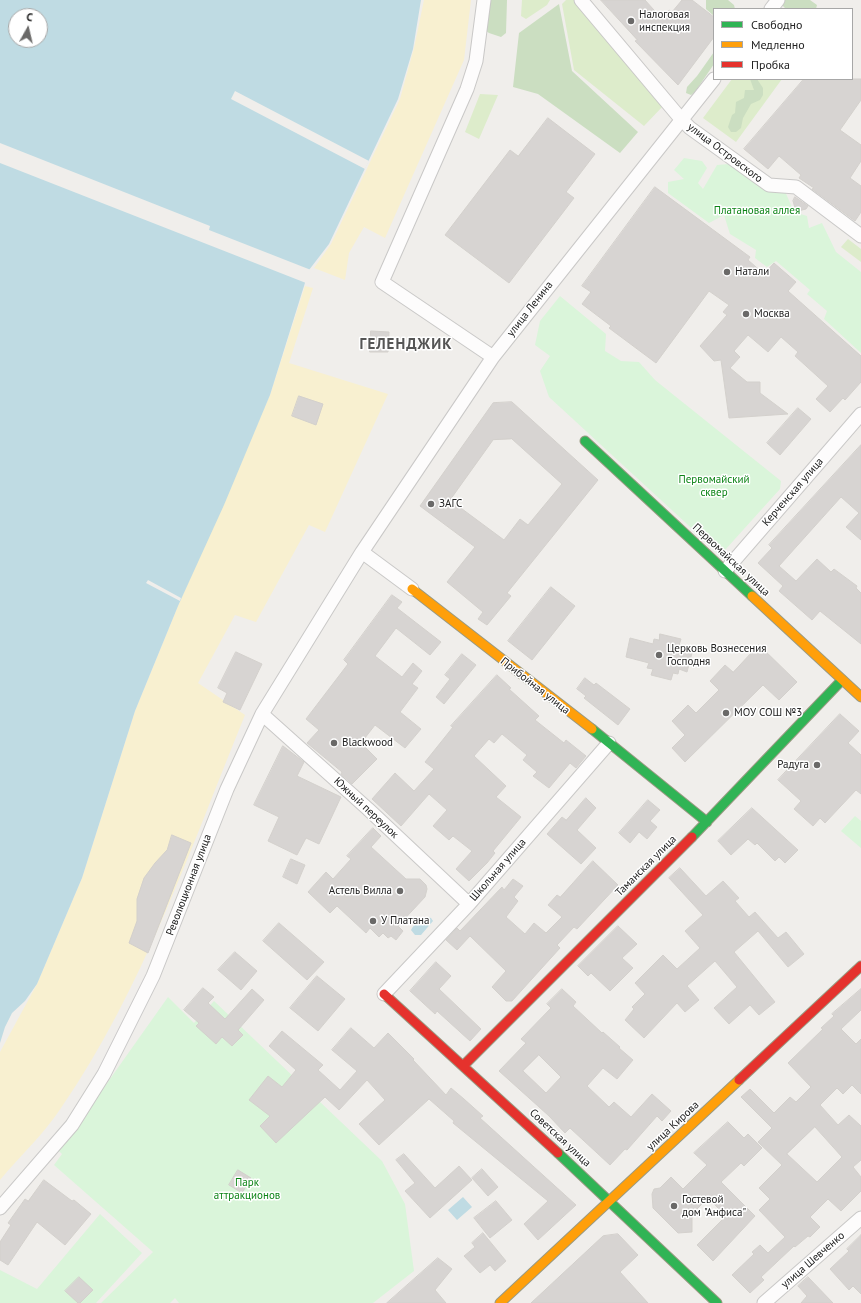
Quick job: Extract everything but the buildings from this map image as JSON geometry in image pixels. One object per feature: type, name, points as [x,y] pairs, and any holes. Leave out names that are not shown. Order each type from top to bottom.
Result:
[{"type":"street","points":[[484,0],[476,62],[467,89],[382,282],[492,357]]},
{"type":"street","name":"улица Островского","points":[[581,0],[681,119],[769,185],[796,187],[861,236]]},
{"type":"street","points":[[772,8],[778,0]]},
{"type":"street","name":"улица Ленина","points":[[362,552],[492,357],[713,80]]},
{"type":"street","name":"Керченская улица","points":[[725,571],[861,414]]},
{"type":"street","name":"Первомайская улица","points":[[584,441],[861,697]]},
{"type":"street","name":"Прибойная улица","points":[[362,552],[609,743],[707,822]]},
{"type":"street","name":"Революционная улица","points":[[0,1208],[72,1125],[104,1074],[153,976],[227,789],[262,714],[362,552]]},
{"type":"street","name":"Таманская улица","points":[[463,1066],[707,822],[842,680]]},
{"type":"street","name":"Южный переулок","points":[[262,714],[368,809],[469,904]]},
{"type":"street","name":"Школьная улица","points":[[384,994],[469,904],[609,743]]},
{"type":"street","name":"улица Кирова","points":[[500,1303],[861,966]]},
{"type":"street","name":"Советская улица","points":[[384,994],[611,1201],[717,1303]]},
{"type":"street","name":"улица Шевченко","points":[[764,1303],[861,1218]]},
{"type":"green space","points":[[481,0],[507,0],[506,33],[501,37],[489,33],[479,26]]},
{"type":"green space","points":[[522,0],[550,0],[547,5],[526,19],[521,16]]},
{"type":"green space","points":[[566,0],[575,0],[664,105],[644,126],[574,70],[562,4]]},
{"type":"green space","points":[[706,0],[728,0],[734,5],[735,8],[713,8],[713,15],[706,9]]},
{"type":"green space","points":[[781,0],[810,0],[817,5],[816,8],[785,8],[781,4]]},
{"type":"green space","points":[[559,4],[572,71],[638,132],[620,153],[538,94],[513,87],[519,33]]},
{"type":"green space","points":[[713,53],[713,65],[695,92],[691,95],[686,93],[687,87]]},
{"type":"green space","points":[[731,80],[781,80],[736,142],[703,118]]},
{"type":"green space","points":[[750,80],[758,80],[763,88],[763,95],[760,100],[751,104],[743,118],[741,128],[736,132],[731,132],[728,127],[732,115],[735,113],[736,102],[744,98],[745,90],[754,90]]},
{"type":"green space","points":[[480,94],[498,95],[479,139],[465,132]]},
{"type":"green space","name":"Платановая аллея","points":[[684,158],[702,161],[707,168],[698,183],[703,189],[717,165],[729,164],[784,189],[794,212],[807,216],[809,228],[822,223],[836,252],[861,272],[861,353],[824,319],[827,311],[807,294],[810,290],[776,261],[767,267],[755,258],[756,250],[730,234],[724,215],[709,223],[668,193],[668,182],[684,179],[674,170]]},
{"type":"green space","points":[[848,239],[861,249],[861,262],[841,247]]},
{"type":"green space","name":"Первомайский сквер","points":[[560,296],[606,334],[605,351],[621,361],[639,362],[655,380],[781,481],[780,489],[725,550],[712,547],[549,397],[540,371],[550,356],[535,345],[540,321]]},
{"type":"green space","points":[[855,816],[861,821],[861,848],[841,831]]},
{"type":"green space","name":"Парк аттракционов","points":[[168,997],[194,1023],[214,1001],[382,1161],[405,1204],[414,1271],[373,1303],[179,1303],[175,1298],[170,1303],[101,1303],[153,1252],[54,1165],[62,1154],[59,1151]]},
{"type":"green space","points":[[100,1214],[142,1253],[96,1303],[0,1303],[0,1270],[37,1289]]},
{"type":"sand","points":[[424,0],[471,0],[464,60],[385,238],[364,227],[349,253],[345,280],[314,268],[331,244],[400,99],[414,48]]},
{"type":"sand","points":[[305,286],[313,288],[289,363],[388,394],[325,532],[309,525],[256,622],[235,615],[198,683],[245,715],[163,917],[141,967],[117,1015],[90,1062],[54,1118],[40,1136],[0,1180],[0,1052],[37,984],[82,878],[135,711],[180,601],[270,395]]},
{"type":"water","points":[[0,0],[421,0],[413,49],[398,99],[329,244],[309,270],[270,395],[224,505],[178,606],[135,711],[82,878],[37,984],[25,1001],[12,1013],[5,1027],[0,1043]]},
{"type":"water","points":[[427,917],[431,918],[433,921],[421,935],[415,935],[411,930],[412,928],[422,919]]},
{"type":"water","points":[[463,1197],[472,1207],[457,1220],[448,1210]]},
{"type":"pier","points":[[235,91],[369,161],[365,169],[231,99]]},
{"type":"pier","points":[[0,143],[210,226],[209,230],[311,270],[306,283],[0,163]]},
{"type":"pier","points":[[148,580],[181,598],[180,601],[146,583]]},
{"type":"traffic: fast","points":[[585,441],[752,596]]},
{"type":"traffic: fast","points":[[692,837],[842,680]]},
{"type":"traffic: fast","points":[[592,729],[707,822]]},
{"type":"traffic: fast","points":[[558,1153],[717,1303]]},
{"type":"traffic: slow","points":[[412,589],[592,729]]},
{"type":"traffic: slow","points":[[752,596],[861,697]]},
{"type":"traffic: slow","points":[[500,1303],[739,1080]]},
{"type":"traffic: jam","points":[[463,1066],[692,837]]},
{"type":"traffic: jam","points":[[739,1080],[861,966]]},
{"type":"traffic: jam","points":[[384,994],[558,1153]]},
{"type":"place","name":"Налоговая инспекция","points":[[631,21]]},
{"type":"place","name":"Натали","points":[[727,272]]},
{"type":"place","name":"Москва","points":[[746,314]]},
{"type":"place","name":"ЗАГС","points":[[431,504]]},
{"type":"place","name":"Церковь Вознесения Господня","points":[[659,655]]},
{"type":"place","name":"МОУ СОШ №3","points":[[726,713]]},
{"type":"place","name":"Blackwood","points":[[334,743]]},
{"type":"place","name":"Радуга","points":[[817,765]]},
{"type":"place","name":"Астель Вилла","points":[[400,891]]},
{"type":"place","name":"У Платана","points":[[373,921]]},
{"type":"place","name":"Гостевой дом \"Анфиса\"","points":[[674,1206]]},
{"type":"district","name":"ГЕЛЕНДЖИК","points":[[406,345]]}]
